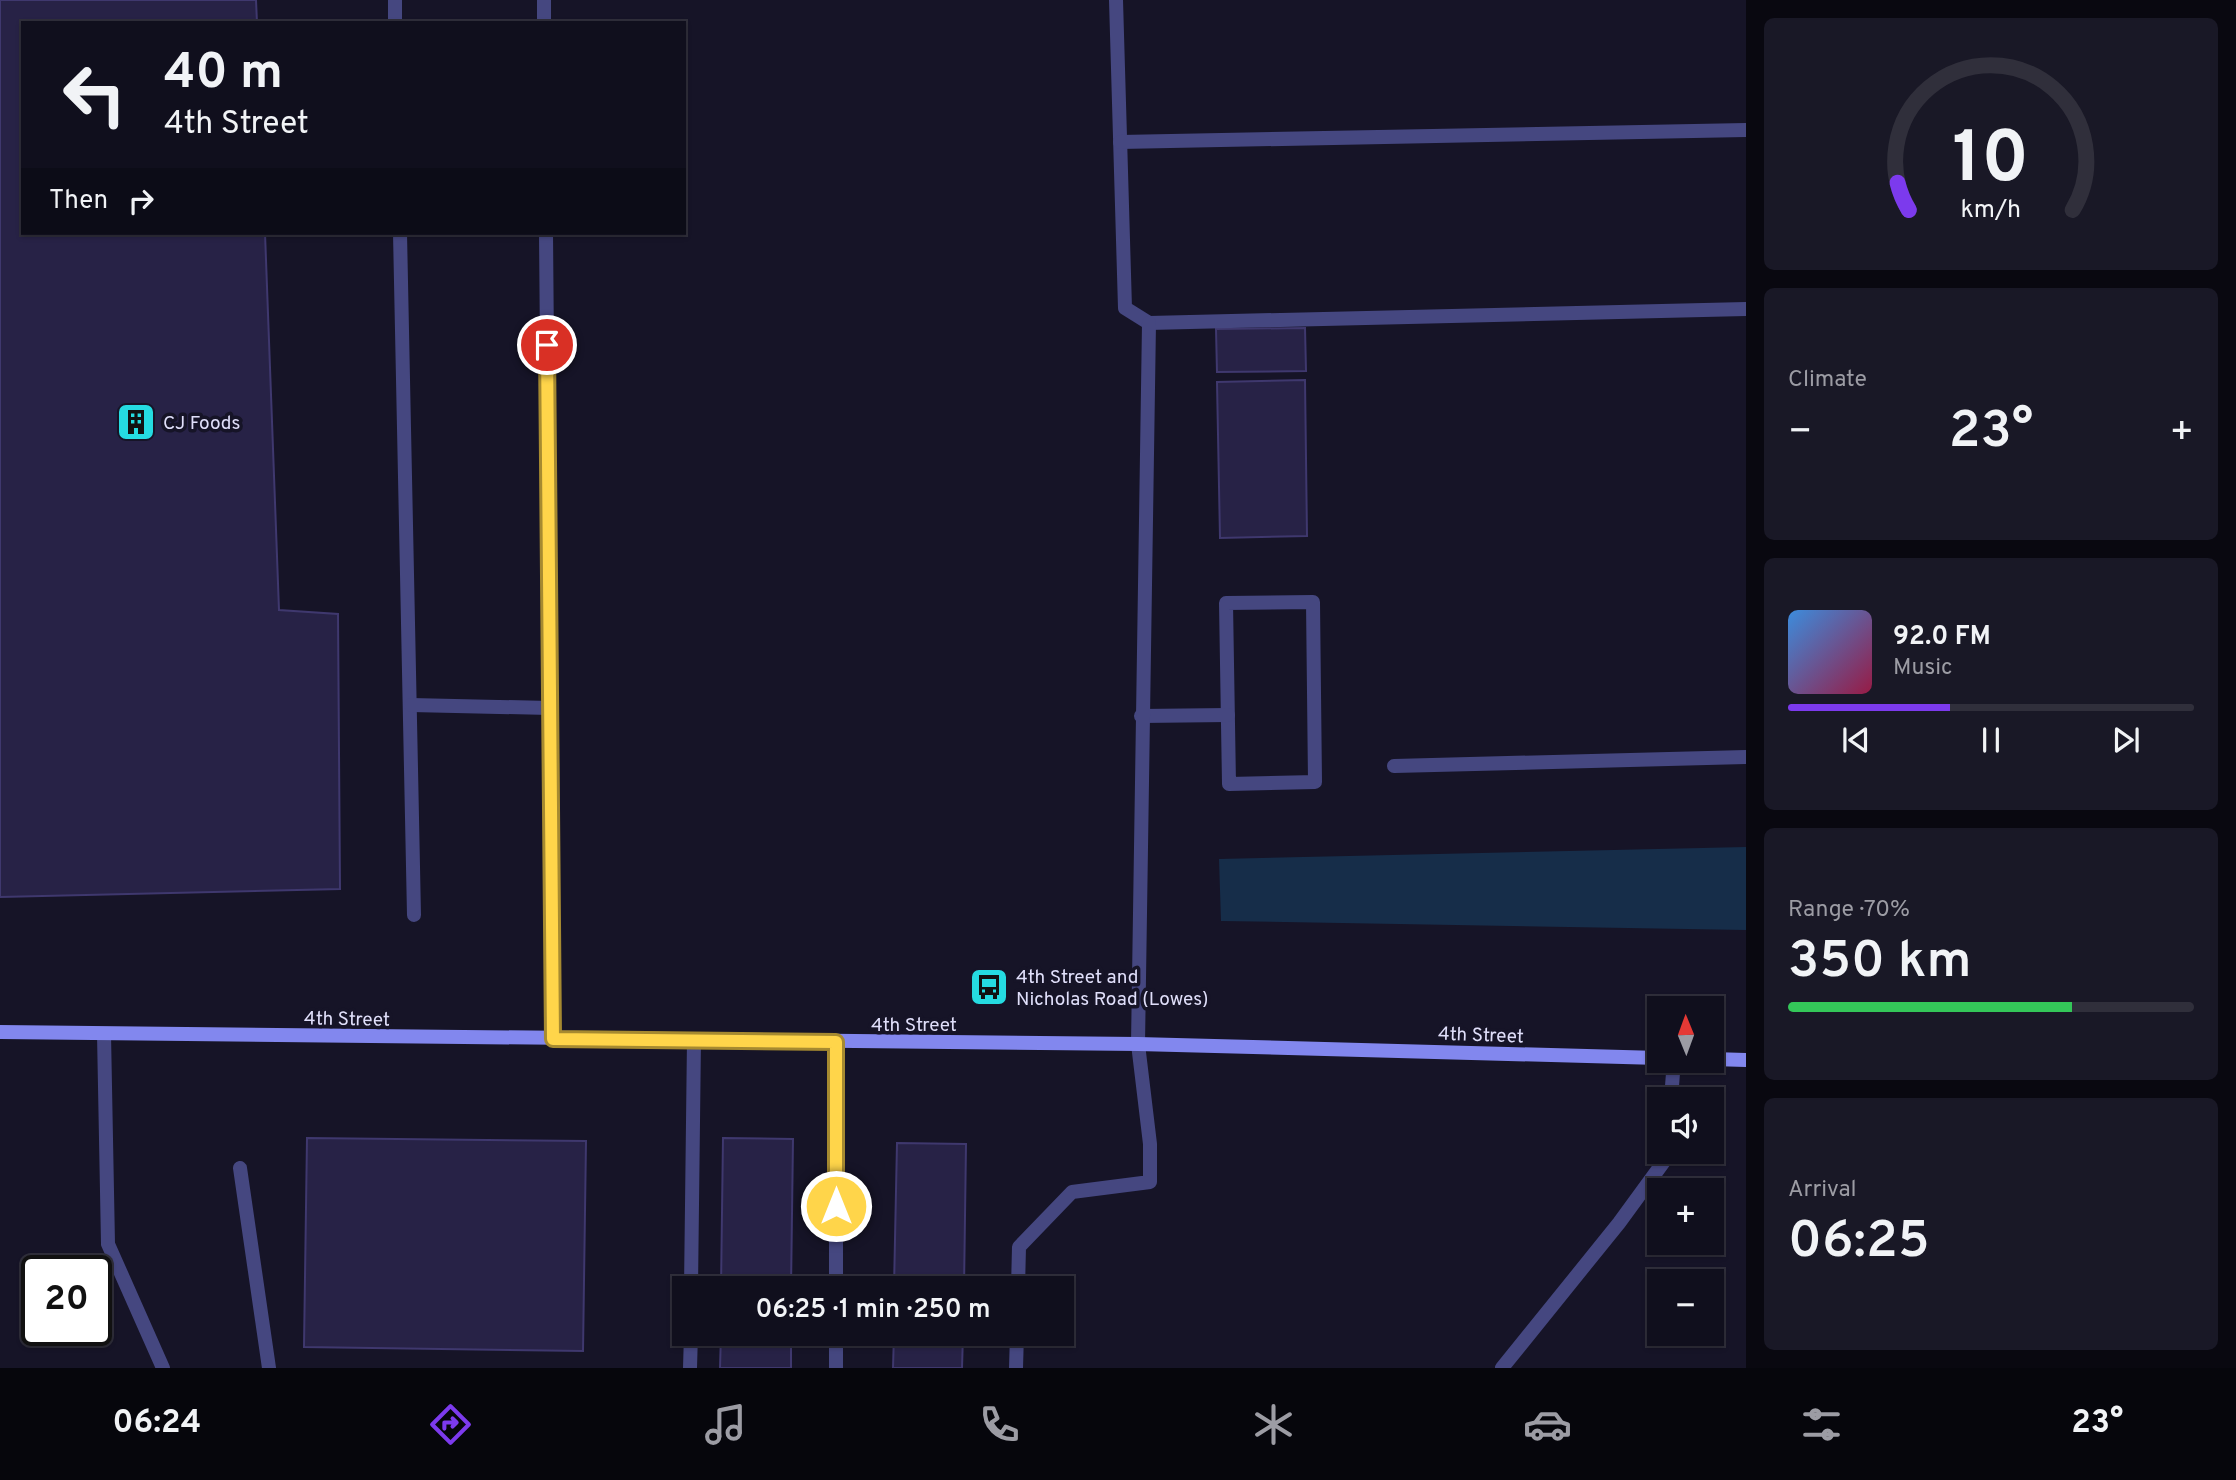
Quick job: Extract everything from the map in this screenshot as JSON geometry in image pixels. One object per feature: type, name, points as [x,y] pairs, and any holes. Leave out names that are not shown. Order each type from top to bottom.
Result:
[{"type":"street","points":[[395,0],[396,21]]},
{"type":"street","points":[[544,0],[544,21]]},
{"type":"street","points":[[1116,0],[1125,308],[1149,323],[1746,309]]},
{"type":"street","points":[[1120,142],[1746,130]]},
{"type":"street","points":[[400,235],[414,915]]},
{"type":"street","points":[[546,235],[553,1039]]},
{"type":"street","points":[[1018,1276],[1019,1247],[1072,1192],[1150,1182],[1150,1144],[1138,1044],[1149,323]]},
{"type":"street","points":[[1313,602],[1315,782],[1229,784],[1228,715],[1226,603],[1313,602]]},
{"type":"street","points":[[411,705],[550,709]]},
{"type":"street","points":[[1141,716],[1228,715]]},
{"type":"street","points":[[1394,766],[1746,757]]},
{"type":"street","name":"4th Street","points":[[0,1032],[1138,1044],[1647,1058]]},
{"type":"street","points":[[104,1034],[108,1244],[163,1368]]},
{"type":"street","points":[[691,1276],[694,1040]]},
{"type":"street","points":[[836,1042],[836,1276]]},
{"type":"street","points":[[1724,1059],[1746,1060]]},
{"type":"street","points":[[1502,1368],[1619,1223],[1662,1164]]},
{"type":"street","points":[[240,1168],[269,1368]]},
{"type":"street","points":[[690,1368],[691,1346]]},
{"type":"street","points":[[836,1346],[836,1368]]},
{"type":"street","points":[[1016,1368],[1017,1346]]},
{"type":"water","points":[[1746,847],[1746,930],[1221,921],[1219,859]]},
{"type":"building","name":"CJ Foods","points":[[0,0],[256,0],[257,21],[21,21],[21,235],[265,235],[279,610],[338,614],[340,889],[0,897]]},
{"type":"building","points":[[1305,328],[1306,371],[1217,372],[1216,329]]},
{"type":"building","points":[[1305,380],[1307,536],[1220,538],[1217,382]]},
{"type":"building","points":[[307,1138],[586,1141],[583,1351],[304,1347]]},
{"type":"building","points":[[723,1138],[793,1139],[791,1276],[721,1276]]},
{"type":"building","points":[[897,1143],[966,1144],[964,1276],[894,1276]]},
{"type":"building","points":[[721,1346],[791,1346],[791,1368],[720,1368]]},
{"type":"building","points":[[894,1346],[963,1346],[962,1368],[893,1368]]},
{"type":"place","name":"CJ Foods","points":[[136,422]]},
{"type":"place","name":"4th Street and Nicholas Road (Lowes)","points":[[989,987]]},
{"type":"route","points":[[547,345],[553,1039],[836,1042],[836,1206]]}]
